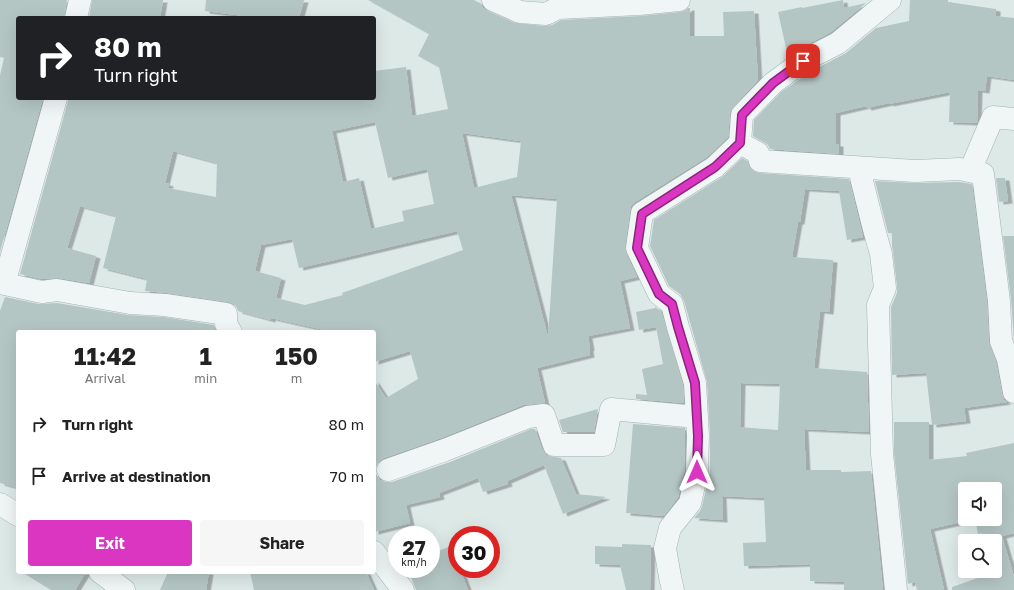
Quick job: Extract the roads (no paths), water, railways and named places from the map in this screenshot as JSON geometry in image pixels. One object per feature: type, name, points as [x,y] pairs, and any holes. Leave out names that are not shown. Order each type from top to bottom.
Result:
[{"type":"street","points":[[76,16],[80,0]]},
{"type":"street","points":[[493,0],[520,12],[546,14],[558,8],[639,4],[678,0]]},
{"type":"street","points":[[673,590],[665,548],[670,528],[690,503],[697,472],[698,436],[695,383],[672,304],[659,294],[637,248],[642,214],[715,167],[740,143],[742,115],[773,83],[803,61],[838,44],[890,0]]},
{"type":"street","points":[[55,100],[2,284],[42,292],[57,290],[130,303],[166,305],[226,314],[226,324],[230,330]]},
{"type":"street","points":[[970,171],[993,117],[1014,119]]},
{"type":"street","points":[[740,143],[758,153],[760,161],[915,171],[960,169],[983,174],[999,300],[1001,341],[1008,359],[1014,392]]},
{"type":"street","points":[[868,168],[861,177],[881,254],[885,288],[878,305],[882,454],[896,590]]},
{"type":"street","points":[[388,470],[445,450],[528,417],[544,415],[554,445],[604,445],[612,409],[696,417]]},
{"type":"street","points":[[0,504],[16,514]]},
{"type":"street","points":[[376,555],[403,590]]},
{"type":"street","points":[[103,574],[124,590]]}]
